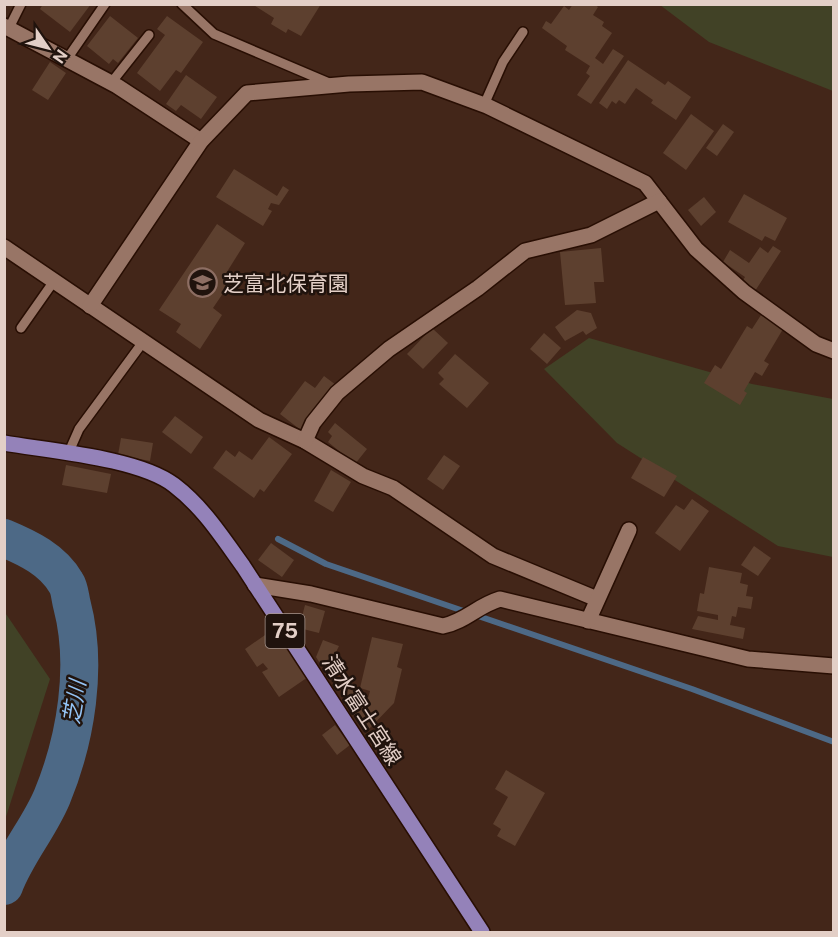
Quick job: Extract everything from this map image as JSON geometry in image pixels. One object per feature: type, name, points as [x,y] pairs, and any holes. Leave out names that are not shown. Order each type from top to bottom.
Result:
[{"type":"main road","name":"清水富士宮線","points":[[4,443],[133,465],[172,483],[201,509],[255,585],[482,933]]},
{"type":"street","points":[[7,27],[111,83],[201,141]]},
{"type":"street","points":[[90,306],[201,141],[248,93],[334,85],[422,82],[484,105],[645,183],[696,249],[744,292],[816,344],[834,351]]},
{"type":"street","points":[[305,441],[313,423],[337,393],[389,349],[478,288],[525,251],[591,235],[659,201]]},
{"type":"street","points":[[4,247],[259,420],[305,441],[363,476],[393,488],[493,556],[597,599]]},
{"type":"street","points":[[588,621],[629,530]]},
{"type":"street","points":[[255,585],[311,594],[443,626],[460,622],[481,605],[500,599],[748,659],[834,666]]},
{"type":"lane","points":[[7,27],[21,4]]},
{"type":"lane","points":[[67,59],[105,4]]},
{"type":"lane","points":[[182,4],[214,34],[334,85]]},
{"type":"lane","points":[[484,105],[503,62],[523,32]]},
{"type":"lane","points":[[111,83],[149,35]]},
{"type":"lane","points":[[21,328],[54,281]]},
{"type":"lane","points":[[68,454],[79,429],[143,342]]},
{"type":"green space","points":[[660,5],[833,5],[833,91],[709,42]]},
{"type":"green space","points":[[589,338],[752,384],[833,399],[833,557],[778,546],[617,443],[544,369]]},
{"type":"green space","points":[[4,611],[50,679],[5,820],[4,820]]},
{"type":"building","points":[[43,4],[91,4],[70,32],[40,9]]},
{"type":"building","points":[[252,4],[321,4],[301,36],[288,29],[286,33],[271,24],[274,18]]},
{"type":"building","points":[[573,4],[594,4],[598,7],[593,15],[604,22],[602,26],[612,33],[595,58],[603,64],[613,49],[624,56],[591,104],[577,95],[590,76],[586,73],[590,66],[565,50],[567,46],[542,28],[546,21],[551,24],[564,6],[569,10]]},
{"type":"building","points":[[110,16],[138,38],[118,63],[113,59],[109,64],[87,46]]},
{"type":"building","points":[[167,16],[203,42],[181,73],[176,70],[160,91],[137,73],[165,35],[157,29]]},
{"type":"building","points":[[628,60],[665,85],[668,81],[691,97],[676,120],[651,103],[653,100],[636,88],[625,104],[619,100],[616,104],[612,101],[607,109],[599,103]]},
{"type":"building","points":[[50,62],[66,73],[48,100],[32,90]]},
{"type":"building","points":[[186,75],[217,97],[201,119],[181,105],[176,111],[166,104]]},
{"type":"building","points":[[691,114],[714,131],[686,170],[663,153]]},
{"type":"building","points":[[723,124],[734,132],[717,156],[706,148]]},
{"type":"building","points":[[234,169],[277,196],[283,186],[289,190],[279,205],[271,203],[268,209],[272,211],[263,226],[216,197]]},
{"type":"building","points":[[744,194],[787,218],[775,241],[765,236],[762,241],[728,222]]},
{"type":"building","points":[[704,197],[716,212],[701,226],[688,210]]},
{"type":"building","points":[[217,224],[245,243],[225,275],[232,280],[213,308],[222,315],[200,349],[176,332],[181,324],[159,310]]},
{"type":"building","points":[[773,246],[781,251],[755,291],[742,282],[745,277],[723,262],[730,250],[749,263],[760,247],[768,253]]},
{"type":"building","points":[[601,248],[604,282],[594,282],[596,303],[565,305],[560,252]]},
{"type":"building","points":[[577,310],[591,313],[597,328],[586,335],[583,331],[565,341],[555,327]]},
{"type":"building","points":[[761,315],[783,329],[764,361],[769,364],[762,376],[755,372],[744,391],[747,393],[740,405],[704,383],[715,365],[721,369],[747,326],[752,329]]},
{"type":"building","points":[[432,328],[448,343],[423,369],[407,354]]},
{"type":"building","points":[[544,333],[561,348],[547,364],[530,349]]},
{"type":"building","points":[[455,354],[489,383],[467,408],[439,384],[444,379],[438,373]]},
{"type":"building","points":[[324,376],[336,385],[302,431],[280,414],[305,381],[315,388]]},
{"type":"building","points":[[175,416],[203,437],[191,454],[162,432]]},
{"type":"building","points":[[335,423],[367,449],[355,464],[328,442],[332,436],[328,432]]},
{"type":"building","points":[[269,437],[292,454],[264,492],[260,489],[254,498],[213,468],[226,450],[235,457],[239,451],[252,460]]},
{"type":"building","points":[[121,438],[153,443],[150,461],[118,455]]},
{"type":"building","points":[[444,455],[460,466],[443,490],[427,479]]},
{"type":"building","points":[[643,457],[677,476],[664,497],[631,478]]},
{"type":"building","points":[[66,465],[111,474],[107,493],[62,485]]},
{"type":"building","points":[[331,470],[351,482],[333,512],[314,501]]},
{"type":"building","points":[[692,499],[709,511],[680,551],[655,533],[676,505],[684,510]]},
{"type":"building","points":[[271,543],[294,560],[282,577],[258,560]]},
{"type":"building","points":[[754,546],[771,558],[758,576],[741,565]]},
{"type":"building","points":[[709,567],[742,573],[740,583],[748,585],[746,596],[753,597],[751,609],[738,607],[736,617],[732,616],[730,625],[745,628],[743,639],[692,629],[698,616],[718,620],[718,615],[697,611],[700,593],[704,594]]},
{"type":"building","points":[[305,605],[325,611],[319,633],[299,628]]},
{"type":"building","points":[[268,633],[275,643],[281,638],[308,677],[279,697],[262,672],[268,669],[263,663],[257,667],[245,649]]},
{"type":"building","points":[[372,637],[403,644],[397,667],[402,669],[394,703],[369,729],[349,710],[354,705],[341,692],[351,682],[368,698],[370,691],[360,688]]},
{"type":"building","points":[[323,640],[339,646],[328,668],[321,665],[316,657]]},
{"type":"building","points":[[335,725],[350,745],[337,755],[322,735]]},
{"type":"building","points":[[506,770],[545,793],[515,846],[497,836],[501,829],[493,824],[508,797],[495,789]]},
{"type":"waterway","name":"芝川","points":[[4,538],[47,561],[61,575],[69,591],[77,628],[79,653],[77,702],[68,751],[47,808],[4,886]]},
{"type":"waterway","points":[[278,539],[326,564],[692,689],[834,742]]},
{"type":"place","name":"芝富北保育園","points":[[202,283]]}]
